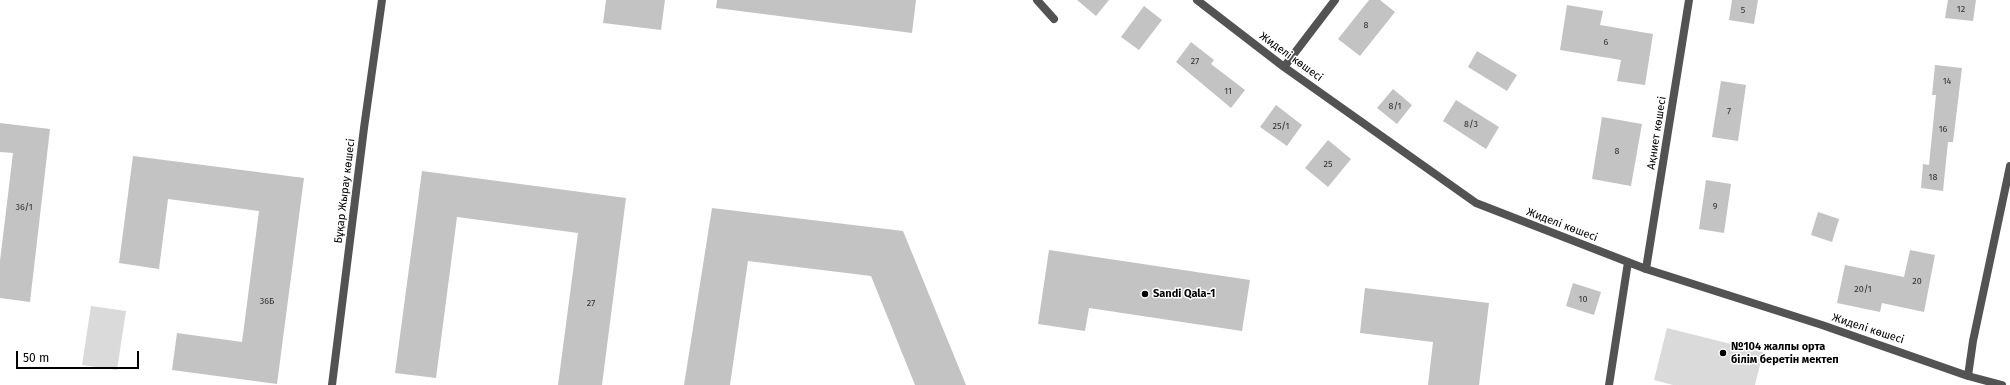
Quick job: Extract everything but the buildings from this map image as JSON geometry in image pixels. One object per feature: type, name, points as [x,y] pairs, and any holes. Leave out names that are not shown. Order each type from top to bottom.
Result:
[{"type":"street","name":"Бұқар Жырау көшесі","points":[[332,385],[364,128],[382,0]]},
{"type":"street","points":[[1037,0],[1054,19]]},
{"type":"street","name":"Жиделі көшесі","points":[[1197,0],[1284,67],[1476,203],[1646,269],[1822,325],[1968,376],[2002,385]]},
{"type":"street","points":[[1284,67],[1335,0]]},
{"type":"street","name":"Ақниет көшесі","points":[[1646,269],[1689,0]]},
{"type":"street","points":[[1968,376],[1973,341],[2010,166]]},
{"type":"street","points":[[1609,385],[1628,262]]},
{"type":"shaded area","points":[[91,306],[126,311],[117,370],[82,365]]},
{"type":"shaded area","points":[[1667,328],[1763,352],[1755,385],[1673,385],[1654,380]]},
{"type":"place","name":"Sandi Qala-1","points":[[1145,294]]},
{"type":"place","name":"№104 жалпы орта білім беретін мектеп","points":[[1723,353]]}]
